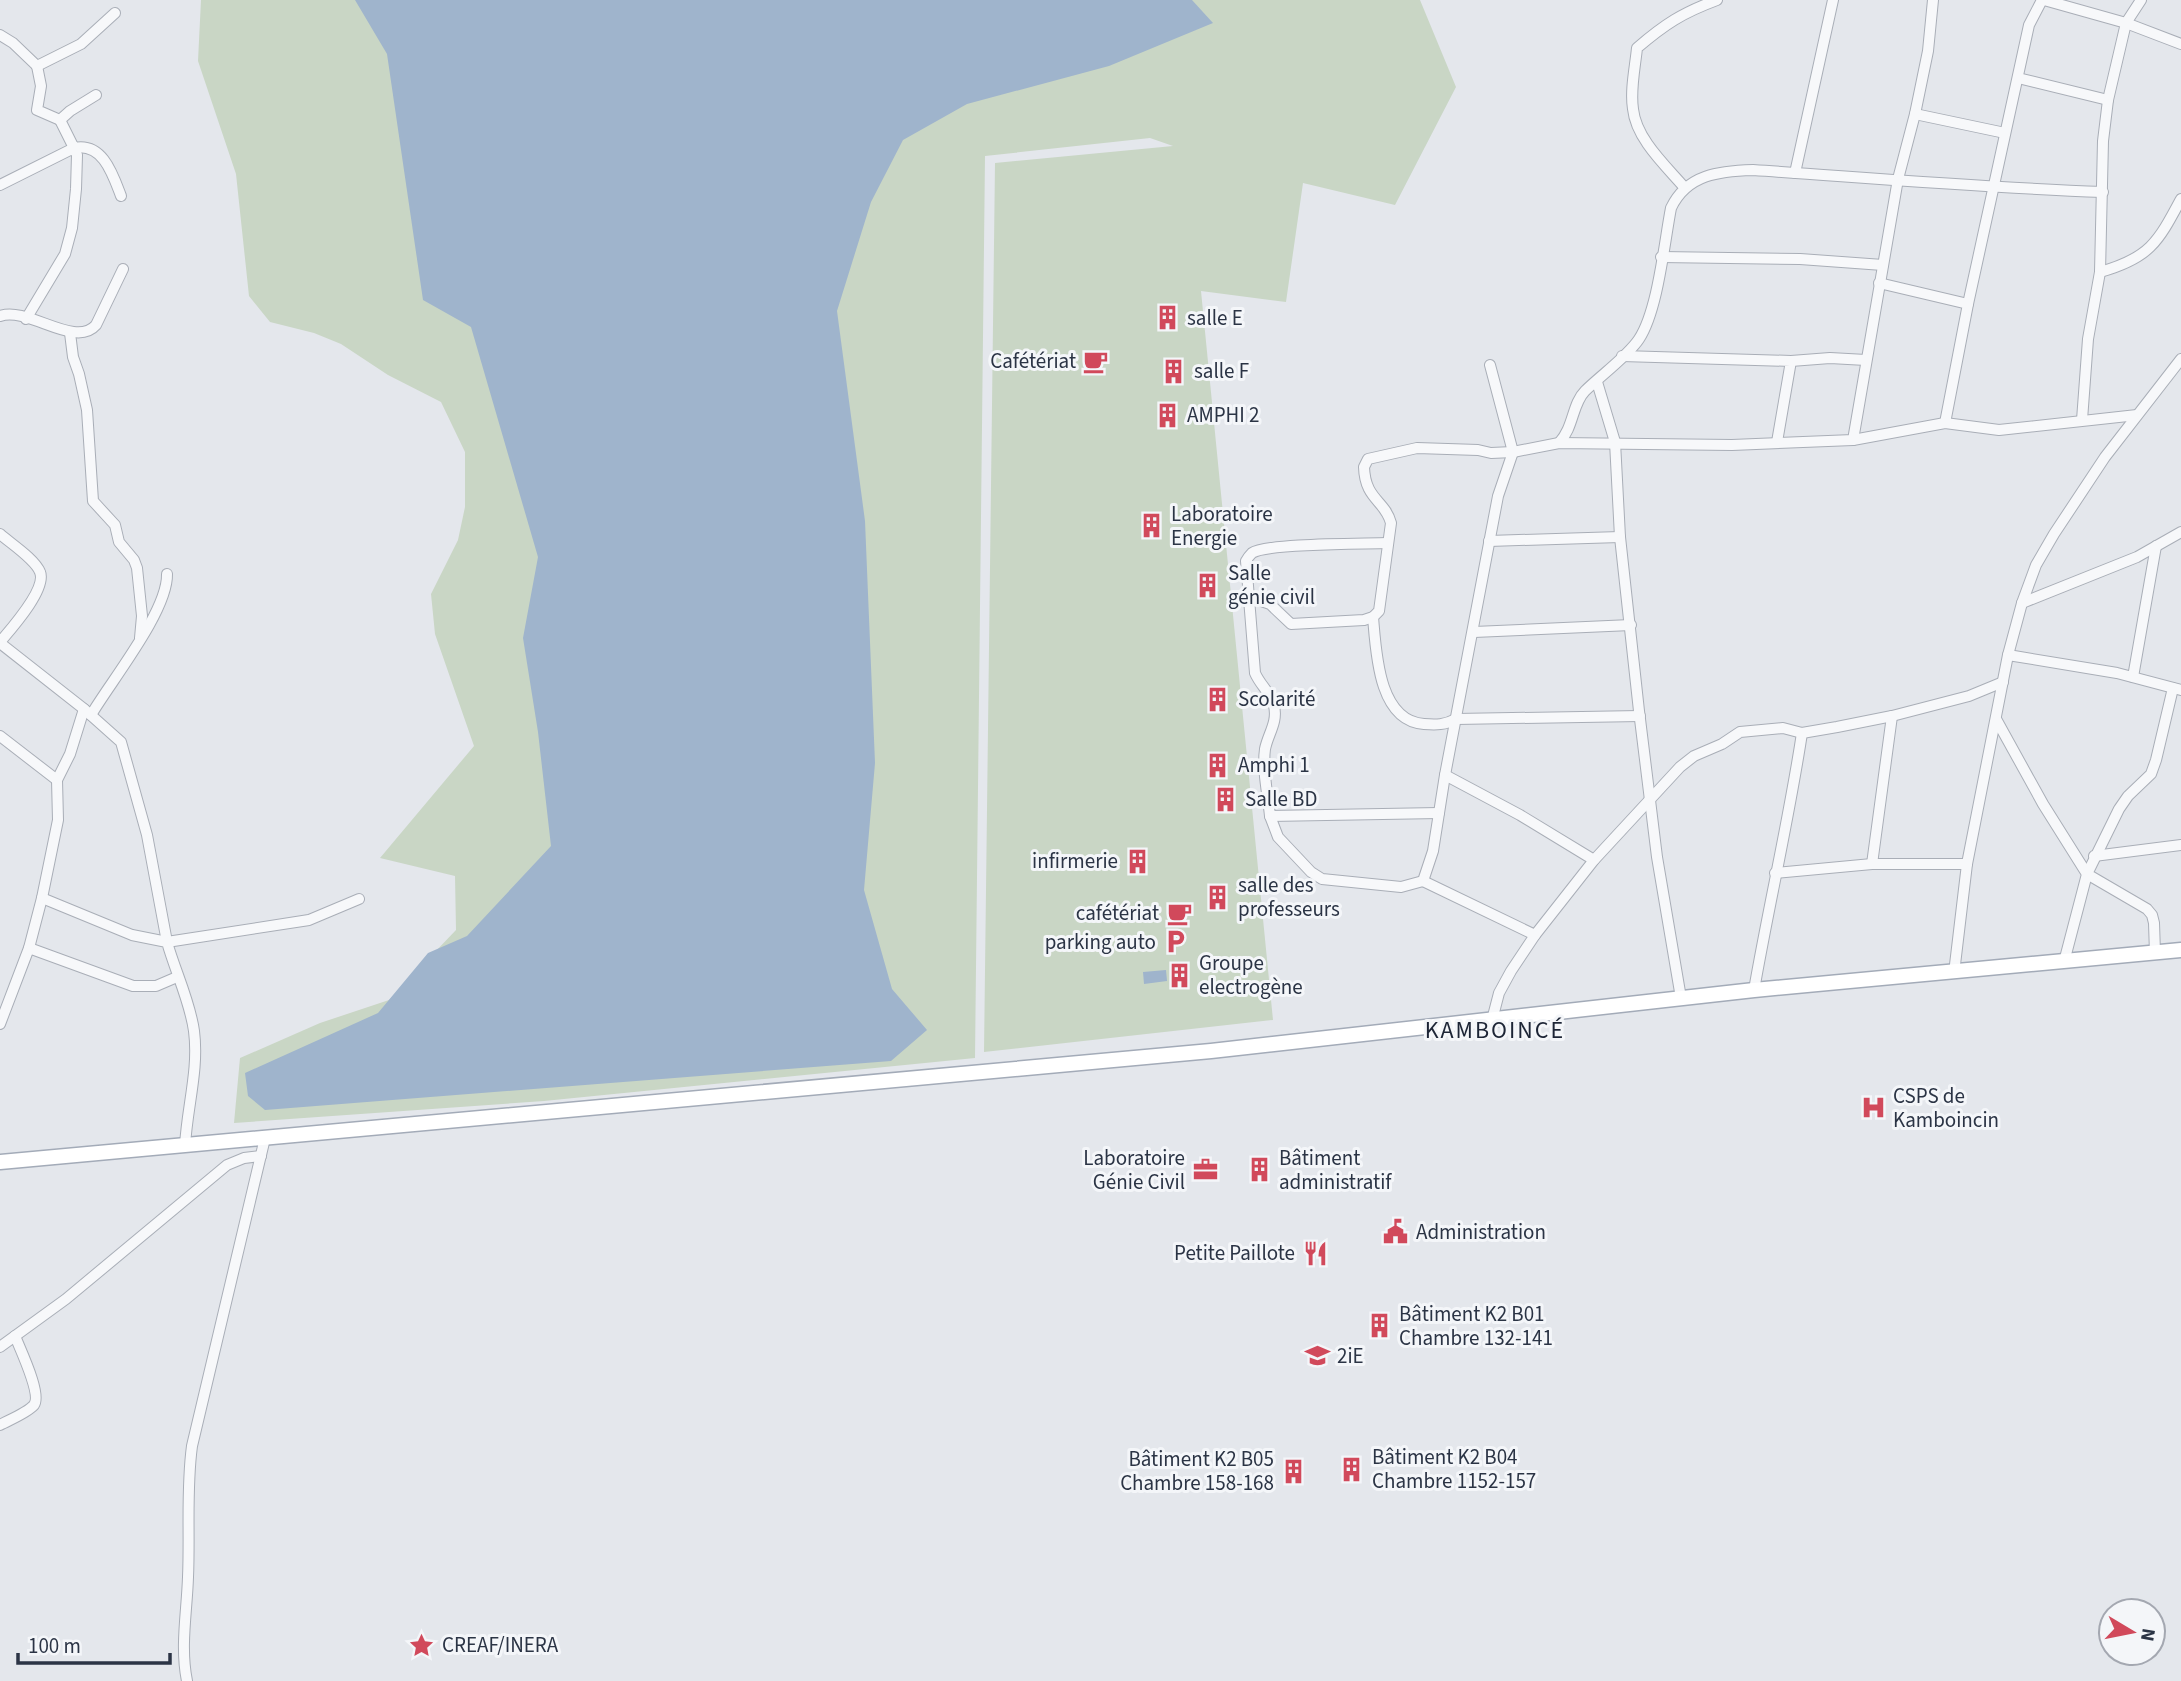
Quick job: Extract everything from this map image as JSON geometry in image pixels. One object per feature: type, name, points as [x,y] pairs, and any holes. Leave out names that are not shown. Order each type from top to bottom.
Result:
[{"type":"main road","points":[[0,1162],[1211,1051],[1754,990],[2181,950]]},
{"type":"street","points":[[1684,187],[1648,143],[1637,125],[1633,110],[1637,48],[1664,25],[1685,12],[1717,0]]},
{"type":"street","points":[[1795,173],[1833,0]]},
{"type":"street","points":[[1853,440],[1898,179],[1928,51],[1933,0]]},
{"type":"street","points":[[1945,423],[1992,188],[2029,25],[2043,0],[2126,23],[2181,44]]},
{"type":"street","points":[[2082,421],[2088,339],[2101,272],[2104,141],[2108,100],[2126,23],[2141,0]]},
{"type":"street","points":[[37,65],[81,44],[115,13]]},
{"type":"street","points":[[0,35],[37,65],[41,86],[37,111],[60,120],[77,155],[72,228],[65,254],[26,318]]},
{"type":"street","points":[[2018,78],[2108,100]]},
{"type":"street","points":[[60,120],[96,95]]},
{"type":"street","points":[[1915,114],[2005,133]]},
{"type":"street","points":[[0,185],[74,148],[87,148],[103,158],[114,176],[121,196]]},
{"type":"street","points":[[1559,443],[1567,434],[1585,391],[1640,337],[1656,294],[1671,208],[1684,187],[1694,180],[1731,171],[1898,179],[1992,188],[2103,192]]},
{"type":"street","points":[[2101,272],[2120,266],[2148,251],[2181,199]]},
{"type":"street","points":[[1661,257],[1800,259],[1883,265]]},
{"type":"street","points":[[0,316],[12,314],[52,324],[70,333],[89,331],[96,325],[123,269]]},
{"type":"street","points":[[1880,283],[1968,304]]},
{"type":"street","points":[[70,333],[72,357],[79,373],[87,410],[93,500],[114,525],[119,541],[137,568],[142,616],[140,638]]},
{"type":"street","points":[[1622,356],[1791,361],[1830,358],[1866,360]]},
{"type":"street","points":[[1954,973],[1968,864],[2008,655],[2036,565],[2105,457],[2181,359]]},
{"type":"street","points":[[1777,442],[1791,361]]},
{"type":"street","points":[[1423,881],[1433,851],[1498,496],[1513,452],[1490,365]]},
{"type":"street","points":[[1597,382],[1615,442],[1620,537],[1640,716],[1657,857],[1681,998]]},
{"type":"street","points":[[1247,596],[1270,604],[1291,624],[1364,620],[1373,617],[1379,611],[1390,518],[1372,497],[1364,477],[1364,467],[1368,459],[1417,448],[1478,450],[1491,453],[1513,452],[1559,443],[1732,445],[1853,440],[1945,423],[1999,430],[2137,415]]},
{"type":"street","points":[[2022,603],[2092,576],[2181,532]]},
{"type":"street","points":[[0,534],[33,562],[40,572],[41,581],[19,618],[0,642],[88,712],[121,743],[147,835],[167,942],[192,1018],[193,1088],[185,1146]]},
{"type":"street","points":[[1489,541],[1620,537]]},
{"type":"street","points":[[1387,543],[1259,550],[1251,553],[1246,561],[1255,673],[1275,707],[1275,720],[1265,748],[1270,816],[1278,837],[1311,872],[1322,879],[1401,887],[1423,881],[1535,935]]},
{"type":"street","points":[[2133,677],[2157,546]]},
{"type":"street","points":[[0,1024],[29,948],[42,898],[58,820],[57,780],[88,712],[128,660],[165,595],[167,574]]},
{"type":"street","points":[[1373,617],[1387,696],[1404,718],[1417,724],[1435,725],[1456,719],[1640,716]]},
{"type":"street","points":[[1474,632],[1631,625]]},
{"type":"street","points":[[2008,655],[2133,677],[2177,689],[2151,774],[2128,796],[2094,856],[2064,962]]},
{"type":"street","points":[[1492,1020],[1499,993],[1535,935],[1594,860],[1680,767],[1694,756],[1722,744],[1740,732],[1783,727],[1802,733],[1892,716],[1969,696],[2003,682]]},
{"type":"street","points":[[1872,864],[1892,716]]},
{"type":"street","points":[[1996,719],[2043,804],[2087,874],[2147,909],[2152,915],[2155,953]]},
{"type":"street","points":[[1754,990],[1775,873],[1793,796],[1802,733]]},
{"type":"street","points":[[0,736],[57,780]]},
{"type":"street","points":[[1445,775],[1520,815],[1594,860]]},
{"type":"street","points":[[1270,816],[1439,813]]},
{"type":"street","points":[[2094,856],[2181,845]]},
{"type":"street","points":[[1775,873],[1872,864],[1968,864]]},
{"type":"street","points":[[42,898],[132,935],[167,942],[309,920],[359,899]]},
{"type":"street","points":[[29,948],[133,986],[156,986],[177,976]]},
{"type":"street","points":[[187,1681],[184,1651],[188,1577],[187,1503],[192,1446],[265,1138]]},
{"type":"street","points":[[0,1347],[66,1299],[227,1165],[243,1158],[261,1156]]},
{"type":"street","points":[[0,1425],[33,1406],[36,1399],[35,1389],[15,1336]]},
{"type":"green space","points":[[201,0],[1420,0],[1456,87],[1395,205],[1303,183],[1286,302],[1201,291],[1273,1020],[984,1052],[995,163],[1173,146],[1150,138],[985,156],[975,1058],[544,1101],[234,1123],[240,1058],[320,1023],[389,1000],[456,930],[455,876],[380,858],[474,746],[435,634],[431,594],[458,540],[465,507],[465,452],[441,402],[388,375],[341,344],[314,333],[270,322],[249,296],[236,174],[198,61]]},
{"type":"water","points":[[355,0],[1192,0],[1213,23],[1109,66],[967,104],[903,140],[871,202],[837,311],[865,521],[875,763],[864,890],[892,989],[927,1030],[891,1061],[265,1110],[248,1096],[245,1073],[378,1013],[428,953],[467,936],[551,846],[538,732],[523,638],[538,557],[471,327],[423,300],[387,54]]},
{"type":"water","points":[[1166,970],[1167,981],[1144,984],[1143,972]]},
{"type":"place","name":"salle E","points":[[1167,318]]},
{"type":"place","name":"Cafétériat","points":[[1096,361]]},
{"type":"place","name":"salle F","points":[[1174,371]]},
{"type":"place","name":"AMPHI 2","points":[[1167,415]]},
{"type":"place","name":"Laboratoire Energie","points":[[1151,526]]},
{"type":"place","name":"Salle génie civil","points":[[1208,585]]},
{"type":"place","name":"Scolarité","points":[[1218,699]]},
{"type":"place","name":"Amphi 1","points":[[1218,765]]},
{"type":"place","name":"Salle BD","points":[[1225,799]]},
{"type":"place","name":"infirmerie","points":[[1138,861]]},
{"type":"place","name":"salle des professeurs","points":[[1218,897]]},
{"type":"place","name":"cafétériat","points":[[1179,913]]},
{"type":"place","name":"parking auto","points":[[1176,942]]},
{"type":"place","name":"Groupe electrogène","points":[[1179,975]]},
{"type":"place","name":"CSPS de Kamboincin","points":[[1873,1108]]},
{"type":"place","name":"Laboratoire Génie Civil","points":[[1205,1170]]},
{"type":"place","name":"Bâtiment administratif","points":[[1259,1170]]},
{"type":"place","name":"Administration","points":[[1396,1232]]},
{"type":"place","name":"Petite Paillote","points":[[1315,1253]]},
{"type":"place","name":"Bâtiment K2 B01 Chambre 132-141","points":[[1379,1326]]},
{"type":"place","name":"2iE","points":[[1317,1356]]},
{"type":"place","name":"Bâtiment K2 B04 Chambre 1152-157","points":[[1352,1469]]},
{"type":"place","name":"Bâtiment K2 B05 Chambre 158-168","points":[[1294,1471]]},
{"type":"place","name":"CREAF/INERA","points":[[422,1645]]},
{"type":"district","name":"KAMBOINCÉ","points":[[1495,1030]]}]
